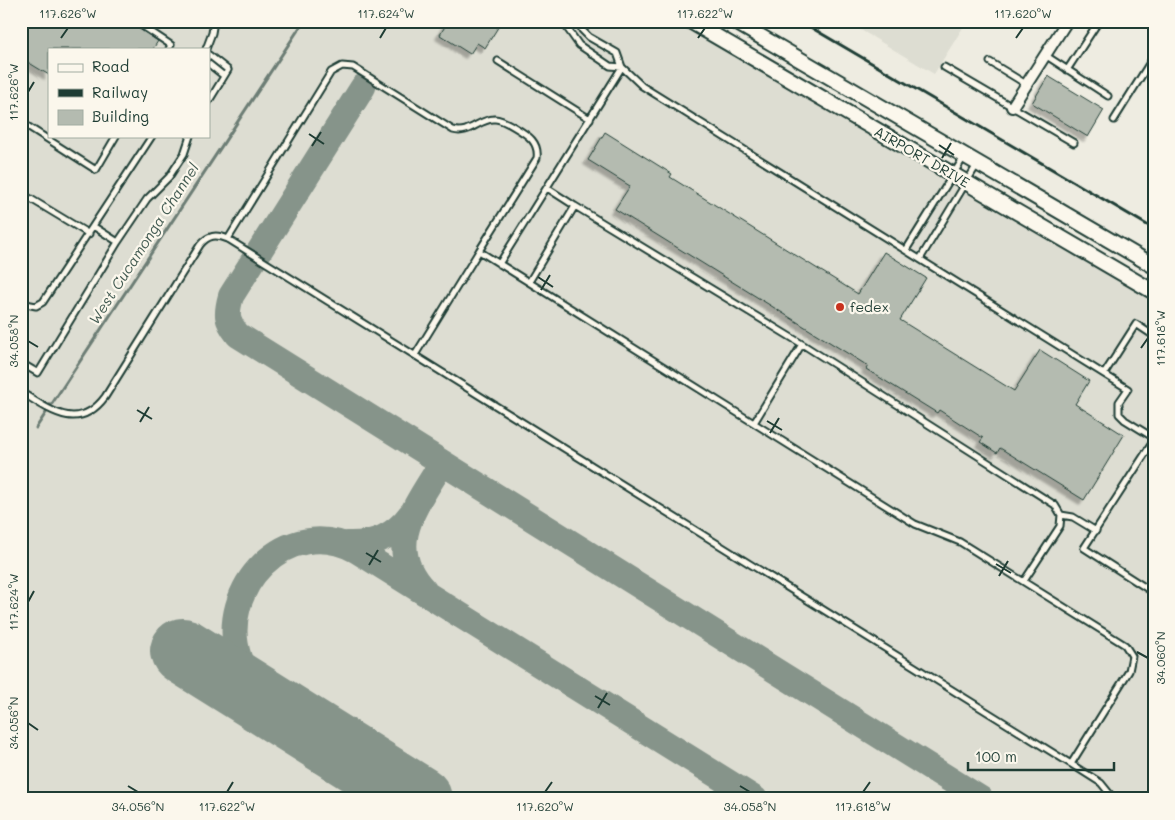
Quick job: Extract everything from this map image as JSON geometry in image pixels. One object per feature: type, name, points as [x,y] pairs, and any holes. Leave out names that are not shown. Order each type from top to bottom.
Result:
[{"type":"main road","name":"AIRPORT DRIVE","points":[[690,21],[1154,292]]},
{"type":"main road","name":"AIRPORT DRIVE","points":[[734,21],[1154,266]]},
{"type":"street","points":[[1012,107],[1067,21]]},
{"type":"lane","points":[[136,21],[171,45],[170,48]]},
{"type":"lane","points":[[206,48],[214,21]]},
{"type":"lane","points":[[562,21],[579,45],[610,66],[622,66]]},
{"type":"lane","points":[[579,21],[582,30],[589,37],[616,53],[622,66],[642,86],[1128,389],[1119,402],[1119,414],[1124,420],[1154,439],[1084,548],[1154,593]]},
{"type":"lane","points":[[1067,70],[1098,21]]},
{"type":"lane","points":[[1044,55],[1108,96]]},
{"type":"lane","points":[[210,56],[228,70],[210,99]]},
{"type":"lane","points":[[1114,120],[1154,56]]},
{"type":"lane","points":[[498,61],[590,119]]},
{"type":"lane","points":[[990,62],[1026,84]]},
{"type":"lane","points":[[210,65],[224,76]]},
{"type":"lane","points":[[228,238],[331,72],[342,66],[352,67],[453,130],[459,132],[466,131],[495,118],[502,120],[531,138],[538,152],[537,158],[415,355]]},
{"type":"lane","points":[[499,264],[622,66]]},
{"type":"lane","points":[[944,67],[1074,143]]},
{"type":"lane","points":[[21,122],[96,170],[115,138]]},
{"type":"lane","points":[[21,303],[36,306],[43,302],[151,138]]},
{"type":"lane","points":[[21,363],[38,373],[118,242],[147,199],[170,178],[184,154],[189,138]]},
{"type":"lane","points":[[906,250],[965,155]]},
{"type":"lane","points":[[920,259],[978,163]]},
{"type":"lane","points":[[547,188],[802,344],[1055,505],[1061,515],[1060,526],[1024,582]]},
{"type":"lane","points":[[21,193],[89,234]]},
{"type":"lane","points":[[529,282],[575,206]]},
{"type":"lane","points":[[94,226],[118,242]]},
{"type":"lane","points":[[21,392],[57,414],[74,416],[94,409],[100,403],[200,245],[209,237],[215,235],[228,238],[1071,764],[1101,783],[1114,799]]},
{"type":"lane","points":[[479,251],[915,524],[960,542],[1125,645],[1132,656],[1129,671],[1071,764]]},
{"type":"lane","points":[[1104,374],[1136,324],[1154,336]]},
{"type":"lane","points":[[754,423],[802,344]]},
{"type":"lane","points":[[1061,515],[1073,516],[1096,531]]},
{"type":"shaded area","points":[[21,21],[677,21],[1154,300],[1154,799],[21,799]]},
{"type":"shaded area","points":[[846,21],[967,21],[934,74]]},
{"type":"building","points":[[21,21],[127,21],[158,41],[154,48],[48,48],[48,74],[21,58]]},
{"type":"building","points":[[448,21],[502,21],[485,48],[477,43],[470,54],[440,35]]},
{"type":"building","points":[[1048,76],[1104,110],[1088,137],[1032,103]]},
{"type":"building","name":"fedex","points":[[605,132],[672,174],[670,177],[858,294],[884,252],[926,278],[900,320],[1014,391],[1040,350],[1089,381],[1075,404],[1124,435],[1084,500],[1000,448],[997,453],[980,442],[983,438],[939,410],[937,413],[866,369],[868,366],[615,209],[630,186],[588,160]]},
{"type":"waterway","name":"West Cucamonga Channel","points":[[36,428],[304,21]]},
{"type":"taxiway","points":[[363,87],[231,296],[228,317],[238,335],[981,799]]},
{"type":"taxiway","points":[[424,590],[411,574],[405,557],[404,541],[414,509],[442,463]]},
{"type":"taxiway","points":[[347,544],[366,543],[383,538],[398,528],[411,514]]},
{"type":"taxiway","points":[[274,708],[249,679],[239,658],[235,632],[238,607],[248,584],[263,564],[283,550],[305,542],[330,541],[356,550],[755,799]]},
{"type":"runway","points":[[183,651],[419,799]]},
{"type":"railway","points":[[800,21],[1154,229]]},
{"type":"place","name":"fedex","points":[[840,307]]}]
